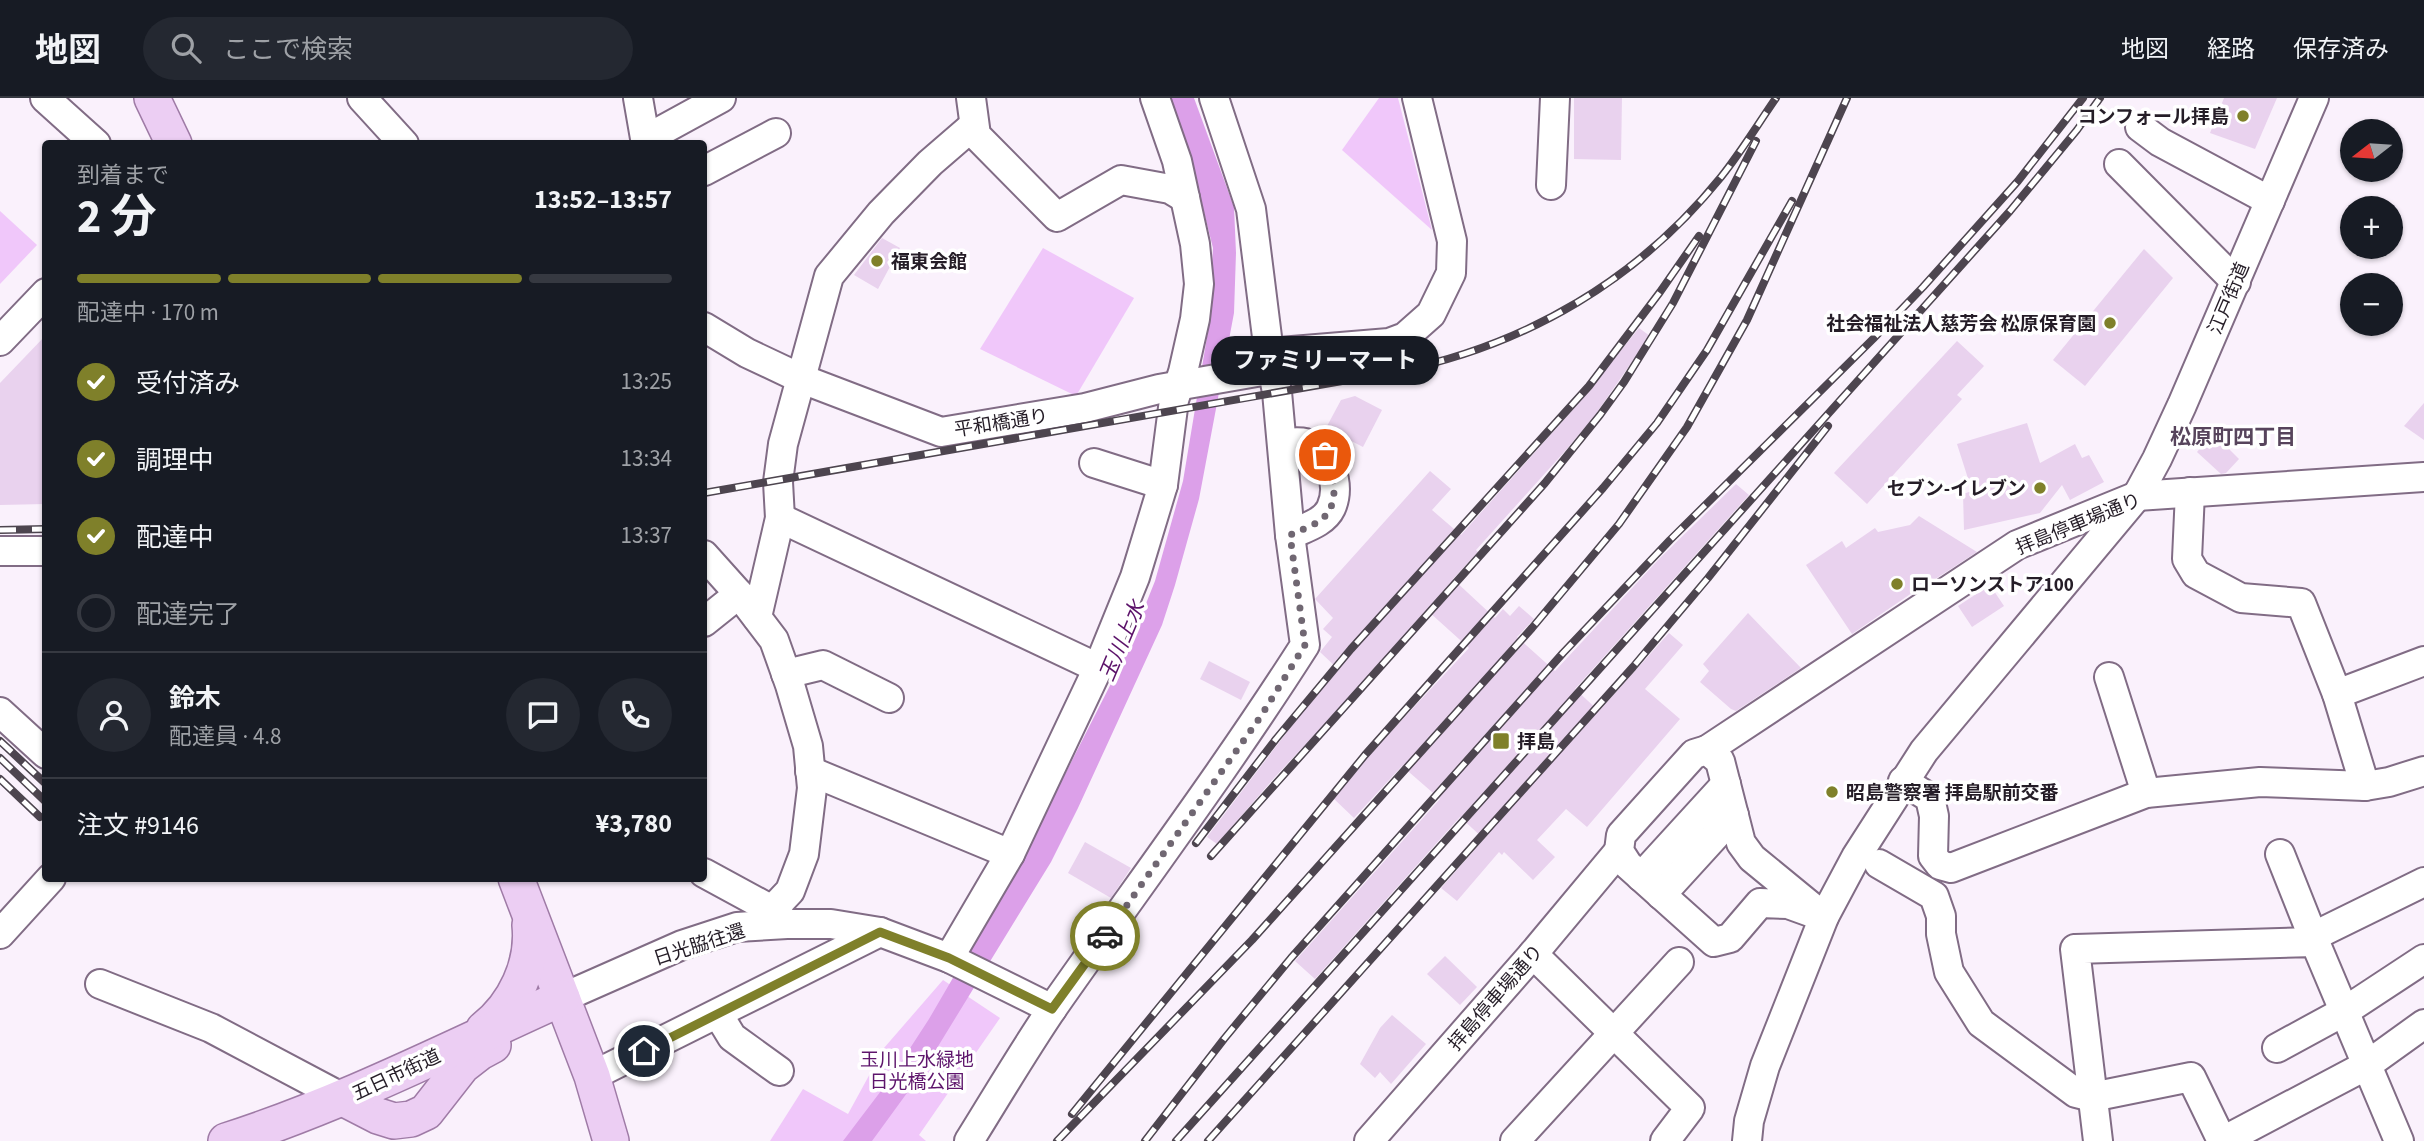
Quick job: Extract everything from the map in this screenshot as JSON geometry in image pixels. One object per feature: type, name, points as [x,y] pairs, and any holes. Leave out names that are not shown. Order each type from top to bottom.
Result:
[{"type":"main road","points":[[152,98],[172,140]]},
{"type":"main road","points":[[517,882],[592,1076],[611,1141]]},
{"type":"main road","points":[[470,1040],[499,1016],[520,983],[532,941],[529,914]]},
{"type":"main road","points":[[343,1098],[394,1122],[411,1119],[426,1112],[447,1083],[480,1052],[526,1030],[562,998]]},
{"type":"main road","name":"五日市街道","points":[[226,1141],[343,1098],[562,998]]},
{"type":"street","points":[[45,98],[92,140]]},
{"type":"street","points":[[363,98],[400,140]]},
{"type":"street","points":[[639,98],[646,140]]},
{"type":"street","points":[[648,140],[721,98]]},
{"type":"street","points":[[956,961],[1098,668],[1135,578],[1163,485],[1174,400],[1185,385],[1199,284],[1195,244],[1177,161],[1154,98]]},
{"type":"street","points":[[969,1141],[1052,1009],[1261,716],[1305,645],[1251,209],[1214,98]]},
{"type":"street","name":"平和橋通り","points":[[707,329],[747,353],[802,379],[940,432],[1084,408],[1185,385],[1244,375],[1271,361],[1389,343],[1405,337],[1431,314],[1451,273],[1452,241],[1417,98]]},
{"type":"street","points":[[1551,185],[1555,98]]},
{"type":"street","name":"江戸街道","points":[[1746,1141],[1765,1066],[1824,917],[1856,857],[1924,751],[2137,496],[2157,459],[2236,282],[2314,98]]},
{"type":"street","points":[[973,111],[976,135],[1057,217],[1121,180],[1170,189],[1185,198]]},
{"type":"street","points":[[757,617],[780,518],[778,482],[783,444],[829,276],[881,213],[930,163],[973,111]]},
{"type":"street","points":[[2140,127],[2160,142],[2270,201]]},
{"type":"street","points":[[707,169],[776,133]]},
{"type":"street","points":[[2119,164],[2236,282]]},
{"type":"street","points":[[0,341],[42,297]]},
{"type":"street","points":[[1282,443],[1304,443],[1325,455],[1335,481],[1331,507],[1321,520],[1290,535]]},
{"type":"street","points":[[1094,463],[1163,485]]},
{"type":"street","name":"拝島停車場通り","points":[[1369,1141],[1533,954],[1619,851],[1621,835],[1694,754],[1707,750],[2017,545],[2137,496],[2419,483]]},
{"type":"street","points":[[2190,492],[2187,559],[2196,574],[2241,598],[2301,603],[2337,694],[2365,786]]},
{"type":"street","points":[[780,518],[1098,668]]},
{"type":"street","points":[[0,551],[42,551]]},
{"type":"street","points":[[707,558],[739,594],[774,640],[808,746],[812,788],[804,854],[780,917],[707,875]]},
{"type":"street","points":[[707,620],[739,594]]},
{"type":"street","points":[[2337,694],[2424,661]]},
{"type":"street","points":[[786,674],[822,665],[889,698]]},
{"type":"street","points":[[2109,677],[2146,793]]},
{"type":"street","points":[[0,712],[42,750]]},
{"type":"street","points":[[1707,750],[1720,761],[1741,843],[1752,858],[1824,917]]},
{"type":"street","points":[[810,771],[1010,854]]},
{"type":"street","points":[[1903,781],[1930,798],[1934,816],[1933,856],[1940,865],[1951,868],[2146,793],[2260,782],[2365,786],[2424,771]]},
{"type":"street","points":[[1651,886],[1726,784]]},
{"type":"street","points":[[1651,886],[1734,815]]},
{"type":"street","points":[[1619,851],[1628,865],[1714,942],[1730,938],[1760,903],[1788,904],[1824,917]]},
{"type":"street","points":[[2280,854],[2399,1141]]},
{"type":"street","points":[[1748,916],[1753,894],[1752,858]]},
{"type":"street","points":[[1879,864],[1934,896],[1941,916],[1941,934],[1949,972],[1982,1023],[2076,1093],[2092,1097],[2191,1077],[2223,1141],[2367,1065],[2424,1024]]},
{"type":"street","points":[[0,934],[47,882]]},
{"type":"street","points":[[2098,1141],[2075,949],[2314,939],[2424,883]]},
{"type":"street","name":"日光脇往還","points":[[562,998],[694,942],[737,927],[780,917],[880,932],[956,961],[1052,1009]]},
{"type":"street","points":[[592,1076],[880,932]]},
{"type":"street","points":[[1533,954],[1690,1108],[1665,1141]]},
{"type":"street","points":[[2277,1048],[2344,1011],[2424,959]]},
{"type":"street","points":[[1515,1141],[1679,962]]},
{"type":"street","points":[[100,984],[211,1028],[343,1098]]},
{"type":"street","points":[[718,1014],[732,1037],[779,1071]]},
{"type":"green space","points":[[1379,98],[1398,98],[1432,230],[1342,150]]},
{"type":"green space","points":[[0,211],[37,245],[0,284]]},
{"type":"green space","points":[[1043,248],[1134,298],[1076,396],[980,349]]},
{"type":"green space","name":"玉川上水緑地 日光橋公園","points":[[943,980],[1000,1018],[919,1135],[926,1141],[770,1141],[803,1089],[848,1114],[884,1048]]},
{"type":"shaded area","points":[[1169,98],[1194,98],[1234,207],[1236,253],[1234,313],[1199,499],[1175,585],[1162,625],[1051,862],[937,1048],[872,1141],[843,1141],[890,1079],[929,1019],[1021,861],[1125,656],[1155,581],[1183,481],[1208,331],[1213,248],[1195,177]]},
{"type":"building","points":[[1574,98],[1622,98],[1621,160],[1574,159]]},
{"type":"building","name":"コンフォール拝島","points":[[2224,98],[2277,98],[2255,149],[2210,133]]},
{"type":"building","name":"福東会館","points":[[882,238],[900,248],[878,289],[854,275]]},
{"type":"building","name":"社会福祉法人慈芳会 松原保育園","points":[[2144,249],[2173,278],[2085,386],[2053,360]]},
{"type":"building","points":[[1639,328],[1650,336],[1593,418],[1453,579],[1495,618],[1503,609],[1510,616],[1519,606],[1534,619],[1517,637],[1555,671],[1660,558],[1736,484],[1749,495],[1575,689],[1599,711],[1669,633],[1683,645],[1645,689],[1680,719],[1587,827],[1566,809],[1537,840],[1555,857],[1533,880],[1504,852],[1502,855],[1499,852],[1457,901],[1441,888],[1484,839],[1460,817],[1315,979],[1295,961],[1440,799],[1402,766],[1354,818],[1333,798],[1469,648],[1429,612],[1275,777],[1217,844],[1207,837],[1287,732],[1285,730],[1338,669],[1320,652],[1332,637],[1323,629],[1333,618],[1315,599],[1430,471],[1451,489],[1432,510],[1461,535],[1570,413]]},
{"type":"building","points":[[42,339],[42,504],[0,505],[0,383]]},
{"type":"building","points":[[1957,341],[1984,366],[1957,395],[1962,399],[1867,504],[1834,473]]},
{"type":"building","points":[[1355,396],[1382,410],[1363,447],[1326,428],[1341,400]]},
{"type":"building","points":[[2424,403],[2424,440],[2404,426]]},
{"type":"building","points":[[2027,423],[2040,463],[2075,444],[2082,458],[2089,455],[2104,482],[2070,500],[2062,485],[2040,513],[1964,530],[1963,494],[1972,491],[1957,444]]},
{"type":"building","points":[[2213,433],[2239,459],[2226,473],[2221,474],[2197,452]]},
{"type":"building","points":[[1919,516],[1977,552],[1852,634],[1806,565],[1842,541],[1846,548],[1875,528],[1878,532],[1910,525]]},
{"type":"building","points":[[1990,585],[2004,606],[1972,627],[1958,606]]},
{"type":"building","points":[[1748,613],[1801,668],[1736,711],[1700,682],[1709,671],[1703,664]]},
{"type":"building","points":[[1209,661],[1250,682],[1241,700],[1200,679]]},
{"type":"building","points":[[1085,842],[1131,868],[1111,898],[1068,873]]},
{"type":"building","points":[[1445,956],[1477,987],[1460,1005],[1427,974]]},
{"type":"building","points":[[1392,1015],[1426,1044],[1391,1084],[1380,1072],[1375,1078],[1360,1064],[1380,1028]]},
{"type":"railway","points":[[707,492],[1399,371],[1492,344],[1536,325],[1577,302],[1654,247],[1689,214],[1721,177],[1776,98]]},
{"type":"railway","points":[[1057,1141],[1252,940],[1532,628],[1619,524],[1687,427],[1747,320],[1847,98]]},
{"type":"railway","points":[[1145,1141],[1291,958],[1563,653],[1670,540],[1923,287],[2018,181],[2083,98]]},
{"type":"railway","points":[[1176,1141],[2010,211],[2100,98]]},
{"type":"railway","points":[[1211,856],[1545,483],[1600,415],[1673,303],[1756,141]]},
{"type":"railway","points":[[1072,1114],[1365,755],[1603,488],[1657,423],[1707,350],[1792,201]]},
{"type":"railway","points":[[1196,843],[1276,739],[1351,649],[1589,386],[1699,236]]},
{"type":"railway","points":[[1208,1141],[1633,667],[1708,578],[1828,426]]},
{"type":"railway","points":[[0,530],[42,529]]},
{"type":"railway","points":[[0,741],[42,780]]},
{"type":"railway","points":[[0,758],[42,798]]},
{"type":"railway","points":[[0,779],[40,817]]},
{"type":"way so far","points":[[1105,936],[1261,716],[1305,645],[1290,535],[1321,520],[1331,507],[1335,481],[1325,455]]},
{"type":"place","name":"コンフォール拝島","points":[[2243,116]]},
{"type":"place","name":"福東会館","points":[[877,261]]},
{"type":"place","name":"社会福祉法人慈芳会 松原保育園","points":[[2110,323]]},
{"type":"place","name":"ファミリーマート","points":[[1325,455]]},
{"type":"place","name":"セブン-イレブン","points":[[2040,488]]},
{"type":"place","name":"ローソンストア100","points":[[1897,584]]},
{"type":"place","name":"拝島","points":[[1501,741]]},
{"type":"place","name":"昭島警察署 拝島駅前交番","points":[[1832,792]]},
{"type":"district","name":"松原町四丁目","points":[[2233,437]]},
{"type":"route","points":[[644,1051],[880,932],[949,958],[1052,1009],[1105,936]]},
{"type":"water label","name":"玉川上水","points":[[1122,641]]}]
